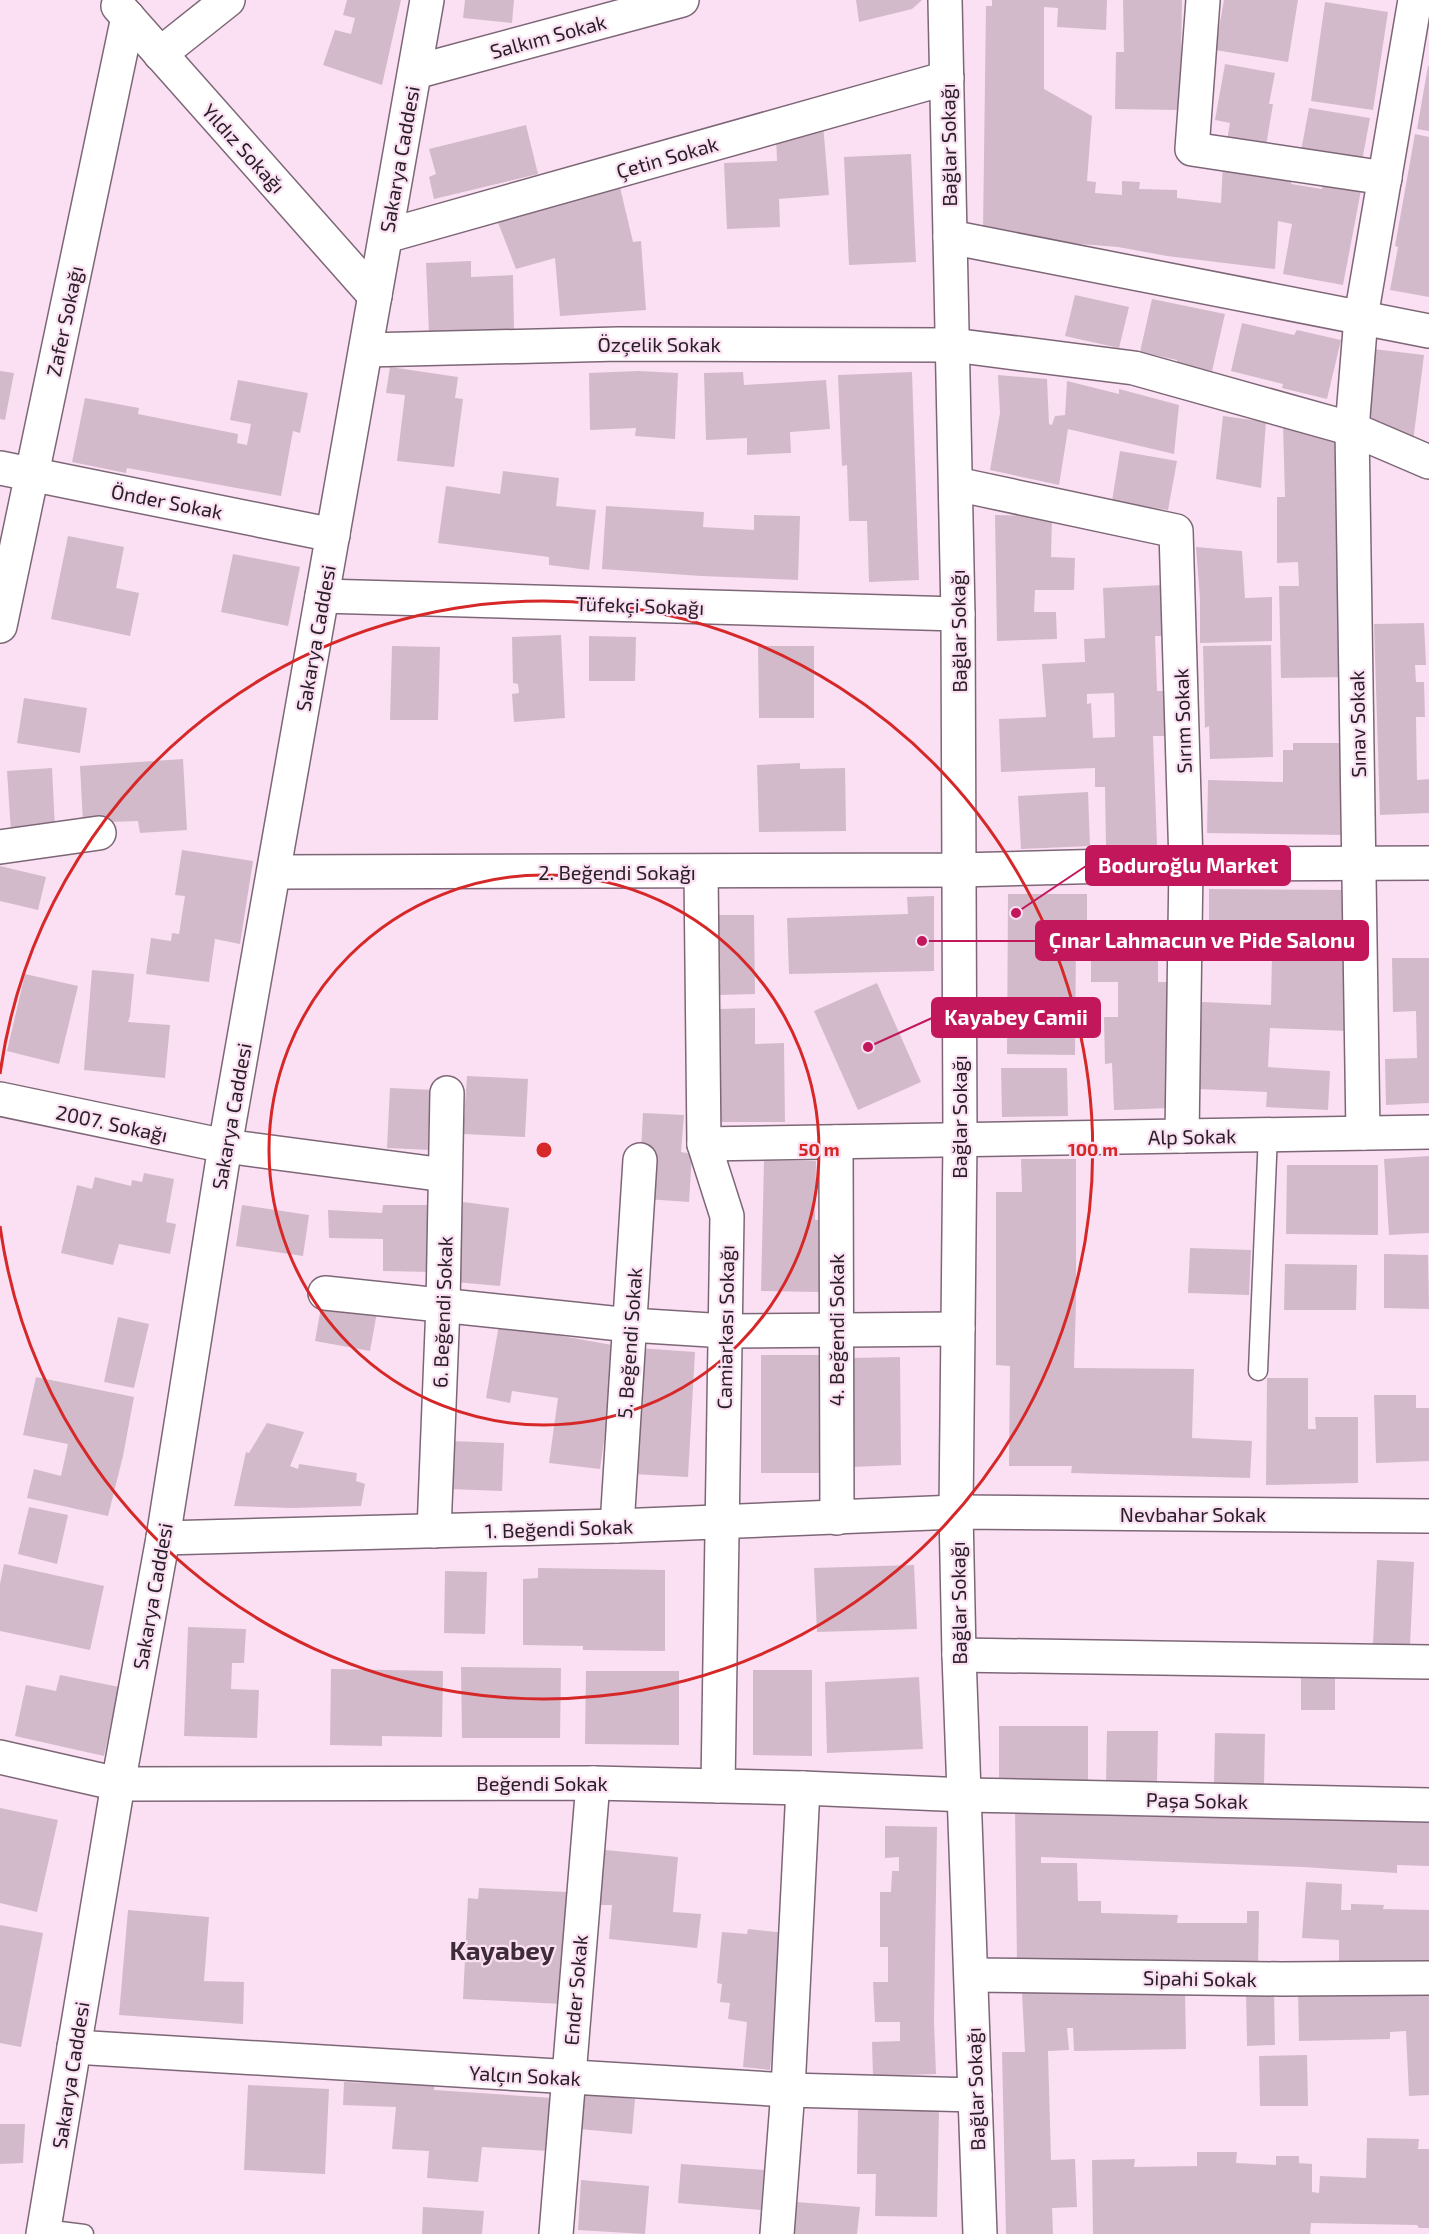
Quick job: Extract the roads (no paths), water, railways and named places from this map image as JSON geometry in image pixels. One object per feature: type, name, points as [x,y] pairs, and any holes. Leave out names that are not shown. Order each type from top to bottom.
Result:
[{"type":"street","points":[[160,54],[228,0]]},
{"type":"street","name":"Sakarya Caddesi","points":[[44,2231],[118,1784],[162,1538],[225,1146],[427,0]]},
{"type":"street","name":"Bağlar Sokağı","points":[[945,0],[958,614],[960,1139],[956,1512],[980,2234]]},
{"type":"street","points":[[1203,0],[1192,149],[1385,178]]},
{"type":"street","name":"Sınav Sokak","points":[[1363,1133],[1352,429],[1361,317],[1415,0]]},
{"type":"street","name":"Salkım Sokak","points":[[415,72],[661,3]]},
{"type":"street","name":"Yıldız Sokağı","points":[[120,8],[375,296]]},
{"type":"street","name":"Zafer Sokağı","points":[[0,626],[32,474],[120,8]]},
{"type":"street","name":"Çetin Sokak","points":[[386,236],[947,78]]},
{"type":"street","points":[[950,237],[1429,331]]},
{"type":"street","name":"Özçelik Sokak","points":[[366,350],[619,344],[953,345],[1134,368],[1352,429],[1429,462]]},
{"type":"street","name":"Önder Sokak","points":[[0,468],[333,535]]},
{"type":"street","name":"Sırım Sokak","points":[[956,484],[1176,531],[1186,864],[1182,1136]]},
{"type":"street","name":"Tüfekçi Sokağı","points":[[322,596],[958,614]]},
{"type":"street","points":[[0,847],[99,833]]},
{"type":"street","name":"2. Beğendi Sokağı","points":[[274,872],[959,870],[1186,864],[1429,863]]},
{"type":"street","name":"Camiarkası Sokağı","points":[[701,872],[704,1144],[727,1216],[718,1786]]},
{"type":"street","name":"6. Beğendi Sokak","points":[[434,1531],[443,1305],[447,1093]]},
{"type":"street","name":"2007. Sokağı","points":[[0,1099],[225,1146],[445,1175]]},
{"type":"street","name":"Alp Sokak","points":[[704,1144],[1429,1132]]},
{"type":"street","name":"4. Beğendi Sokak","points":[[836,1142],[837,1518]]},
{"type":"street","name":"5. Beğendi Sokak","points":[[617,1526],[640,1160]]},
{"type":"street","points":[[325,1293],[630,1325],[726,1331],[958,1329]]},
{"type":"street","name":"1. Beğendi Sokak","points":[[162,1538],[617,1526],[956,1512]]},
{"type":"street","name":"Nevbahar Sokak","points":[[956,1512],[1429,1516]]},
{"type":"street","points":[[959,1655],[1429,1662]]},
{"type":"street","name":"Beğendi Sokak","points":[[0,1757],[118,1784],[593,1783],[966,1795]]},
{"type":"street","name":"Ender Sokak","points":[[556,2234],[593,1783]]},
{"type":"street","points":[[777,2234],[788,2090],[803,1788]]},
{"type":"street","name":"Paşa Sokak","points":[[966,1795],[1429,1805]]},
{"type":"street","name":"Sipahi Sokak","points":[[972,1976],[1429,1978]]},
{"type":"street","name":"Yalçın Sokak","points":[[74,2047],[788,2090],[975,2095]]},
{"type":"lane","points":[[1258,1371],[1268,1134]]},
{"type":"lane","points":[[44,2231],[84,2234]]},
{"type":"place","name":"Boduroğlu Market","points":[[1016,913]]},
{"type":"place","name":"Çınar Lahmacun ve Pide Salonu","points":[[922,941]]},
{"type":"place","name":"Kayabey Camii","points":[[868,1047]]},
{"type":"district","name":"Kayabey","points":[[502,1949]]}]
